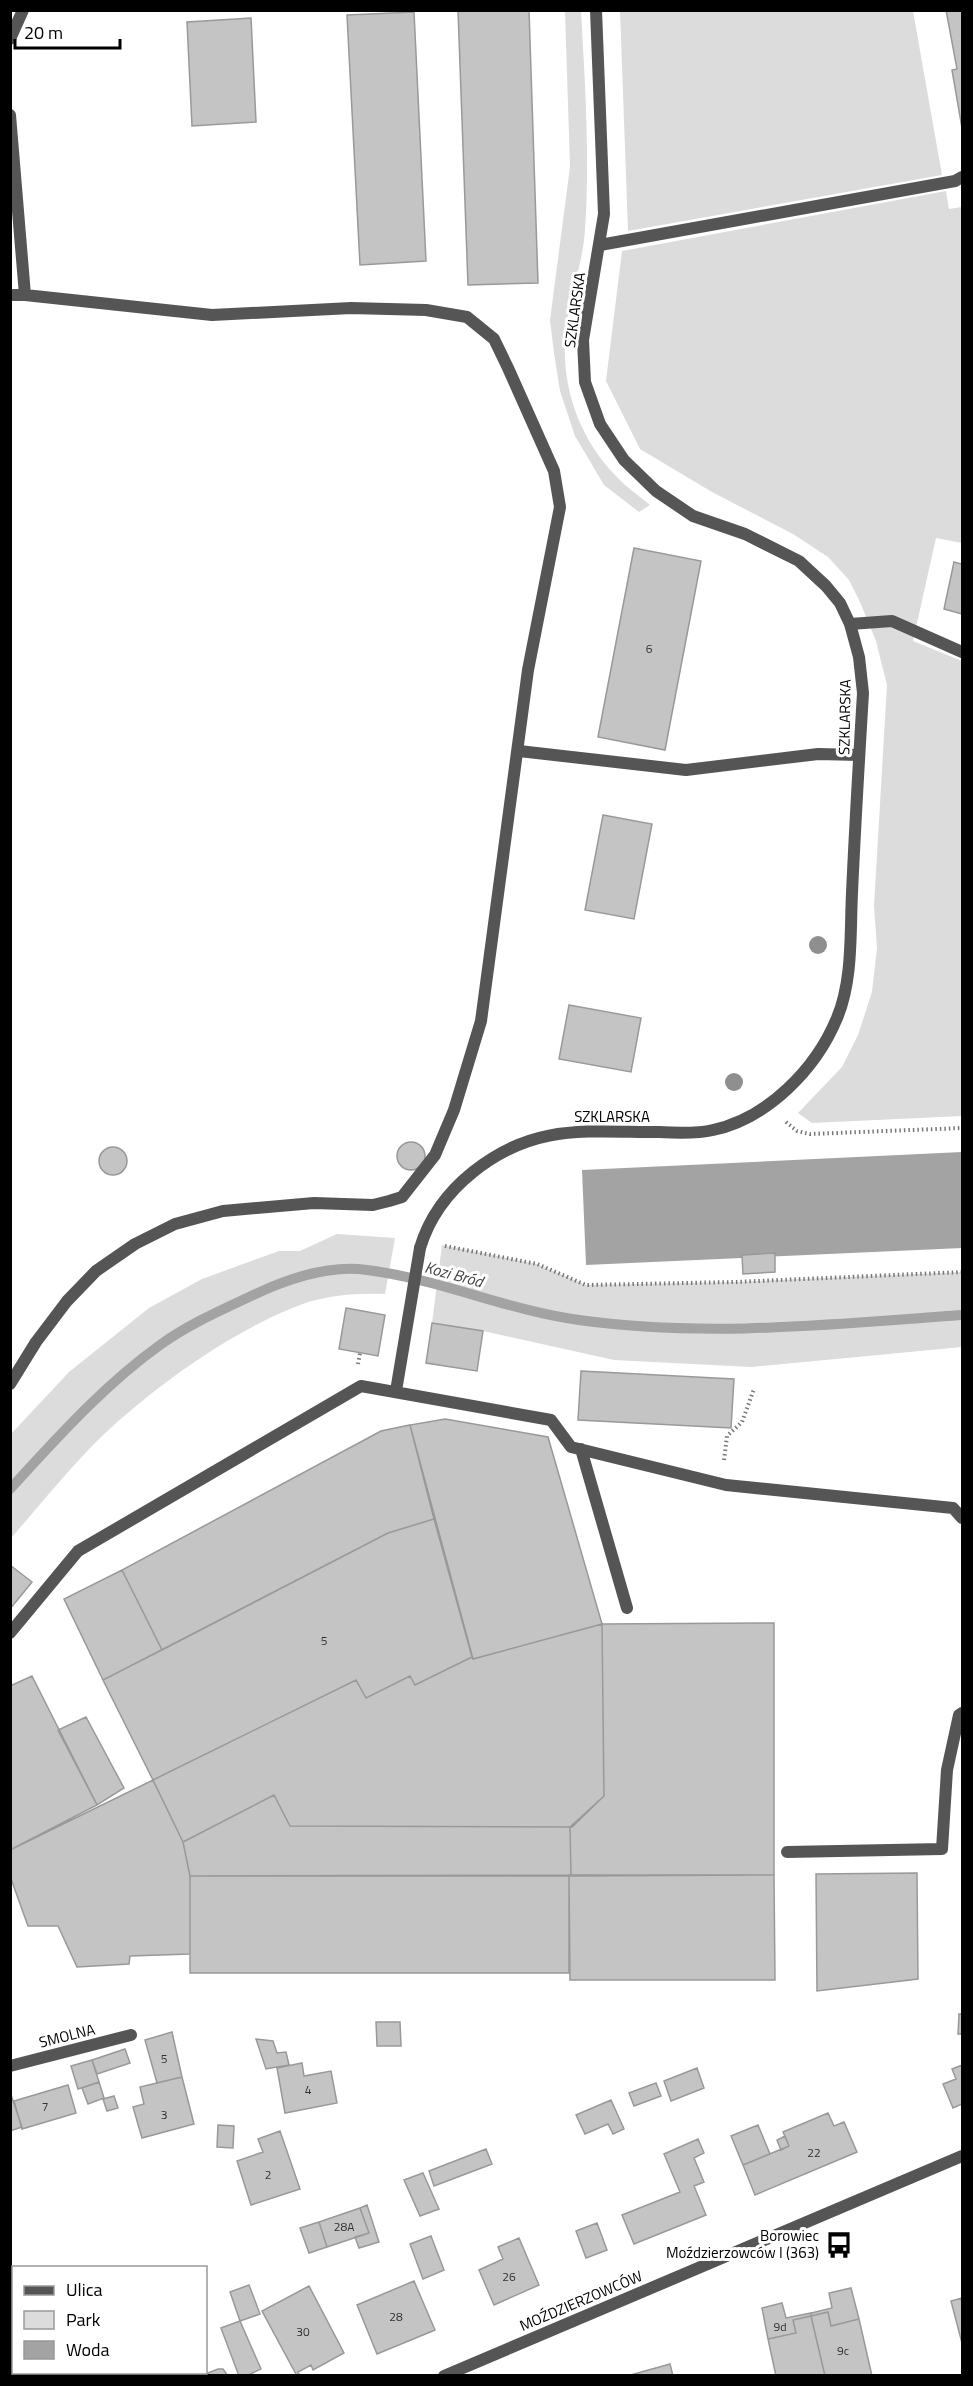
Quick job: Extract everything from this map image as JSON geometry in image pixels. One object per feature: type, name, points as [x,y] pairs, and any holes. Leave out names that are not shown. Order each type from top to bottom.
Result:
[{"type":"street","points":[[10,39],[23,11],[33,10]]},
{"type":"street","name":"SZKLARSKA","points":[[396,1391],[421,1242],[437,1210],[459,1183],[513,1145],[565,1132],[713,1131],[751,1115],[773,1101],[814,1058],[829,1036],[844,995],[848,971],[863,693],[859,657],[850,624],[840,603],[799,561],[745,534],[693,516],[656,491],[618,451],[600,424],[585,382],[583,340],[604,214],[596,10]]},
{"type":"street","points":[[10,115],[25,295]]},
{"type":"street","points":[[600,245],[956,181],[963,177]]},
{"type":"street","points":[[10,296],[25,295],[144,310],[212,315],[351,308],[426,310],[467,317],[494,339],[554,471],[560,507],[528,670],[519,751],[481,1021],[454,1110],[435,1155],[402,1197],[374,1205],[314,1203],[223,1211],[175,1224],[135,1244],[96,1271],[68,1301],[36,1342],[10,1384]]},
{"type":"street","points":[[850,624],[892,621],[963,652]]},
{"type":"street","points":[[519,751],[686,770],[818,754],[860,755]]},
{"type":"street","points":[[10,1633],[78,1551],[361,1386],[551,1420],[571,1447],[726,1485],[953,1508],[963,1518]]},
{"type":"street","points":[[581,1449],[627,1608]]},
{"type":"street","points":[[788,1852],[942,1849],[947,1770],[959,1716],[963,1713]]},
{"type":"street","name":"SMOLNA","points":[[10,2066],[130,2035]]},
{"type":"street","name":"MOŹDZIERZOWCÓW","points":[[444,2376],[963,2156]]},
{"type":"path","points":[[773,1101],[786,1121],[797,1131],[810,1134],[963,1128]]},
{"type":"path","points":[[421,1242],[537,1264],[586,1285],[735,1282],[963,1272]]},
{"type":"path","points":[[713,1461],[724,1464],[728,1436],[742,1422],[754,1389]]},
{"type":"green space","points":[[565,11],[581,11],[587,148],[584,242],[569,312],[565,365],[573,405],[590,443],[615,475],[650,505],[639,512],[604,485],[575,436],[560,391],[554,353],[550,320],[570,167]]},
{"type":"green space","points":[[620,11],[913,11],[942,175],[628,231]]},
{"type":"green space","points":[[946,191],[949,209],[962,207],[962,543],[936,538],[913,641],[962,661],[962,1116],[812,1123],[798,1113],[842,1067],[858,1035],[872,992],[877,948],[874,906],[887,685],[876,641],[860,602],[849,580],[828,557],[793,534],[712,492],[640,449],[606,381],[622,251]]},
{"type":"green space","points":[[337,1234],[395,1238],[385,1294],[342,1295],[300,1305],[220,1345],[143,1400],[99,1439],[11,1538],[11,1434],[69,1372],[149,1308],[202,1279],[279,1251],[300,1251]]},
{"type":"green space","points":[[442,1245],[537,1264],[586,1285],[735,1282],[962,1272],[962,1347],[751,1367],[614,1360],[483,1331],[432,1323]]},
{"type":"water","points":[[962,1152],[962,1248],[586,1265],[582,1170]]},
{"type":"building","points":[[458,10],[529,10],[538,283],[468,285]]},
{"type":"building","points":[[946,10],[962,10],[962,128],[952,70],[957,69]]},
{"type":"building","points":[[414,12],[426,261],[360,265],[347,15]]},
{"type":"building","points":[[251,18],[256,122],[192,126],[187,22]]},
{"type":"building","points":[[634,548],[701,561],[665,750],[598,737]]},
{"type":"building","points":[[954,562],[962,564],[962,614],[944,609]]},
{"type":"building","points":[[603,815],[652,824],[634,919],[585,910]]},
{"type":"building","points":[[569,1005],[641,1018],[631,1072],[559,1059]]},
{"type":"building","points":[[411,1142],[421,1146],[425,1156],[421,1166],[411,1170],[401,1166],[397,1156],[401,1146]]},
{"type":"building","points":[[113,1147],[123,1151],[127,1161],[123,1171],[113,1175],[103,1171],[99,1161],[103,1151]]},
{"type":"building","points":[[775,1253],[775,1272],[743,1274],[742,1255]]},
{"type":"building","points":[[346,1308],[385,1315],[378,1356],[339,1349]]},
{"type":"building","points":[[432,1323],[483,1331],[477,1371],[426,1363]]},
{"type":"building","points":[[581,1371],[734,1379],[731,1428],[578,1420]]},
{"type":"building","points":[[445,1419],[548,1437],[602,1624],[473,1659],[410,1425]]},
{"type":"building","points":[[410,1425],[434,1519],[388,1533],[162,1650],[122,1570],[381,1431]]},
{"type":"building","points":[[434,1519],[472,1657],[415,1685],[410,1676],[366,1698],[356,1680],[153,1780],[103,1680],[388,1533]]},
{"type":"building","points":[[10,1565],[32,1582],[10,1609]]},
{"type":"building","points":[[122,1570],[162,1650],[103,1680],[64,1599]]},
{"type":"building","points":[[774,1623],[774,1875],[571,1876],[570,1827],[604,1796],[602,1624]]},
{"type":"building","points":[[602,1624],[604,1796],[572,1827],[290,1826],[274,1795],[183,1842],[153,1780],[356,1680],[366,1698],[410,1676],[415,1685],[472,1657],[473,1659]]},
{"type":"building","points":[[32,1676],[97,1805],[10,1850],[10,1686]]},
{"type":"building","points":[[86,1717],[124,1788],[97,1805],[58,1730]]},
{"type":"building","points":[[153,1780],[183,1842],[190,1876],[190,1954],[130,1956],[129,1964],[77,1967],[58,1926],[28,1926],[10,1876],[10,1850]]},
{"type":"building","points":[[274,1795],[290,1826],[570,1827],[571,1876],[190,1876],[183,1842]]},
{"type":"building","points":[[917,1873],[918,1979],[817,1991],[816,1874]]},
{"type":"building","points":[[569,1875],[774,1875],[775,1980],[570,1980]]},
{"type":"building","points":[[569,1875],[569,1973],[190,1973],[190,1876]]},
{"type":"building","points":[[959,2014],[962,2014],[962,2034],[958,2034]]},
{"type":"building","points":[[376,2022],[400,2022],[401,2046],[377,2046]]},
{"type":"building","points":[[172,2032],[182,2077],[157,2083],[145,2040]]},
{"type":"building","points":[[256,2039],[273,2041],[277,2053],[286,2052],[289,2065],[266,2069]]},
{"type":"building","points":[[125,2049],[130,2063],[97,2074],[92,2060]]},
{"type":"building","points":[[92,2060],[99,2082],[78,2089],[71,2066]]},
{"type":"building","points":[[302,2063],[304,2076],[331,2071],[337,2103],[285,2113],[277,2068]]},
{"type":"building","points":[[962,2065],[962,2104],[953,2108],[943,2084],[956,2079],[952,2069]]},
{"type":"building","points":[[697,2068],[704,2088],[671,2101],[664,2081]]},
{"type":"building","points":[[182,2077],[194,2124],[142,2138],[133,2107],[144,2104],[140,2087]]},
{"type":"building","points":[[99,2082],[104,2098],[88,2104],[82,2088]]},
{"type":"building","points":[[656,2083],[661,2096],[634,2106],[629,2093]]},
{"type":"building","points":[[68,2085],[76,2113],[22,2129],[14,2101]]},
{"type":"building","points":[[10,2092],[22,2127],[10,2131]]},
{"type":"building","points":[[114,2096],[118,2108],[107,2111],[103,2099]]},
{"type":"building","points":[[611,2100],[624,2129],[613,2134],[608,2124],[585,2134],[576,2115]]},
{"type":"building","points":[[828,2113],[834,2126],[844,2122],[857,2152],[755,2195],[743,2165],[789,2146],[783,2132]]},
{"type":"building","points":[[218,2125],[234,2126],[233,2148],[217,2147]]},
{"type":"building","points":[[758,2125],[770,2154],[743,2165],[731,2136]]},
{"type":"building","points":[[280,2131],[300,2189],[251,2205],[237,2161],[263,2152],[258,2139]]},
{"type":"building","points":[[785,2136],[789,2146],[781,2150],[777,2140]]},
{"type":"building","points":[[698,2139],[704,2153],[694,2158],[704,2182],[694,2186],[706,2215],[634,2244],[622,2215],[680,2192],[664,2154]]},
{"type":"building","points":[[486,2149],[492,2164],[434,2186],[429,2171]]},
{"type":"building","points":[[423,2173],[439,2209],[420,2216],[404,2180]]},
{"type":"building","points":[[367,2205],[379,2242],[359,2248],[355,2237],[369,2233],[360,2208]]},
{"type":"building","points":[[360,2208],[369,2233],[327,2247],[319,2222]]},
{"type":"building","points":[[319,2222],[327,2247],[309,2253],[300,2228]]},
{"type":"building","points":[[597,2223],[607,2250],[586,2258],[576,2231]]},
{"type":"building","points":[[431,2236],[444,2270],[423,2279],[410,2244]]},
{"type":"building","points":[[519,2238],[539,2285],[494,2305],[479,2270],[503,2259],[498,2247]]},
{"type":"building","points":[[414,2281],[435,2330],[377,2354],[357,2305]]},
{"type":"building","points":[[249,2285],[260,2314],[240,2321],[230,2292]]},
{"type":"building","points":[[309,2286],[344,2353],[313,2370],[311,2365],[298,2372],[300,2376],[297,2376],[262,2311]]},
{"type":"building","points":[[851,2288],[859,2319],[831,2326],[828,2312],[811,2316],[811,2313],[832,2308],[829,2293]]},
{"type":"building","points":[[962,2298],[962,2343],[951,2301]]},
{"type":"building","points":[[782,2303],[786,2318],[811,2313],[811,2316],[793,2320],[796,2333],[768,2339],[762,2308]]},
{"type":"building","points":[[828,2312],[831,2326],[859,2319],[872,2376],[825,2376],[811,2316]]},
{"type":"building","points":[[811,2316],[825,2376],[776,2376],[768,2339],[796,2333],[793,2320]]},
{"type":"building","points":[[240,2321],[261,2369],[246,2376],[239,2376],[221,2328]]},
{"type":"building","points":[[670,2364],[673,2376],[627,2376]]},
{"type":"building","points":[[223,2369],[228,2376],[145,2376],[146,2374],[207,2373]]},
{"type":"waterway","name":"Kozi Bród","points":[[10,1489],[100,1395],[160,1345],[202,1320],[261,1292],[305,1275],[336,1269],[394,1274],[552,1315],[627,1325],[675,1328],[771,1328],[962,1315]]},
{"type":"place","name":"Borowiec Moździerzowców I (363)","points":[[839,2245]]}]
